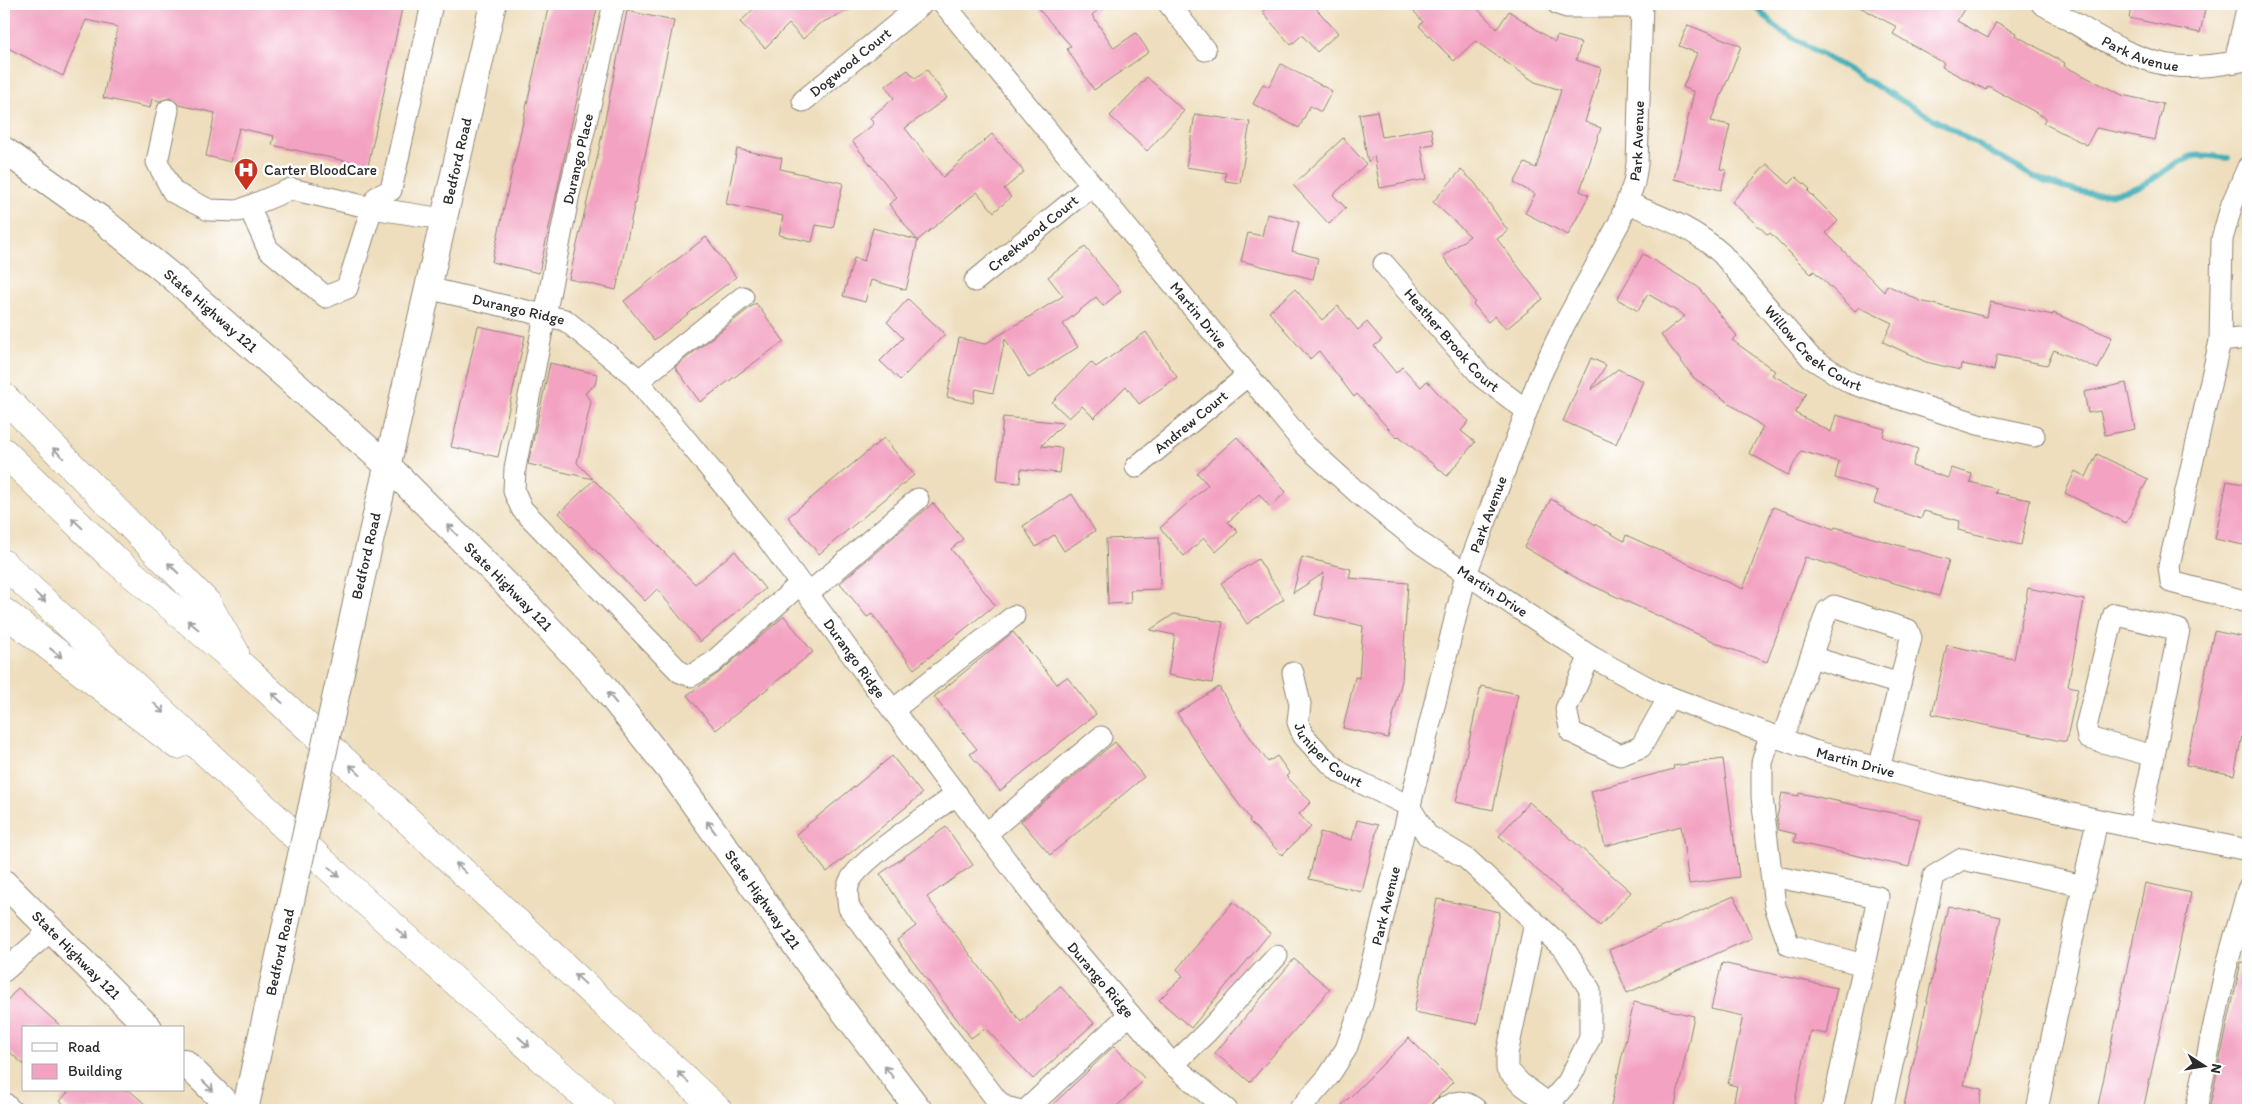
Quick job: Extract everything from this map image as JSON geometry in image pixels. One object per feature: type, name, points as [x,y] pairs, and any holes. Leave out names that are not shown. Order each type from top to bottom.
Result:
[{"type":"highway","points":[[4,397],[207,603],[243,668]]},
{"type":"highway","points":[[4,452],[112,557],[243,668],[718,1110]]},
{"type":"highway","points":[[4,564],[366,902],[600,1110]]},
{"type":"highway","points":[[4,612],[161,734],[247,791]]},
{"type":"main road","name":"Bedford Road","points":[[245,1110],[387,464],[493,4]]},
{"type":"main road","name":"State Highway 121","points":[[4,150],[102,220],[168,274],[387,464],[530,608],[604,687],[672,773],[821,981],[919,1110]]},
{"type":"main road","name":"State Highway 121","points":[[4,883],[146,1026]]},
{"type":"main road","points":[[185,1063],[233,1110]]},
{"type":"street","points":[[249,207],[268,249],[326,297],[347,288],[372,208],[377,197],[391,190],[432,4]]},
{"type":"street","name":"Durango Place","points":[[614,4],[569,194],[515,468],[514,491],[522,509],[680,672],[691,676],[712,663],[804,589]]},
{"type":"street","name":"Dogwood Court","points":[[803,101],[922,4]]},
{"type":"street","name":"Martin Drive","points":[[944,4],[1091,186],[1305,445],[1331,470],[1388,518],[1466,574],[1590,656],[1668,697],[1814,751],[1879,769],[2097,820],[2248,850]]},
{"type":"street","points":[[1169,4],[1205,50]]},
{"type":"street","points":[[1558,4],[1567,7],[1642,5]]},
{"type":"street","name":"Park Avenue","points":[[2042,4],[2141,58],[2175,66],[2242,61]]},
{"type":"street","points":[[2242,61],[2248,4]]},
{"type":"street","name":"Park Avenue","points":[[1299,1110],[1328,1077],[1346,1049],[1362,1004],[1466,574],[1526,410],[1564,326],[1610,242],[1628,203],[1637,164],[1642,5]]},
{"type":"street","points":[[168,110],[157,162],[173,192],[209,210],[238,211],[291,188],[372,208],[443,219]]},
{"type":"street","points":[[2248,168],[2232,204],[2222,239],[2220,341],[2169,566],[2171,582],[2248,602]]},
{"type":"street","name":"Creekwood Court","points":[[975,281],[1091,186]]},
{"type":"street","name":"Willow Creek Court","points":[[1628,203],[1694,231],[1708,241],[1722,254],[1811,358],[1851,382],[1978,424],[2034,436]]},
{"type":"street","name":"Heather Brook Court","points":[[1384,264],[1482,377],[1526,410]]},
{"type":"street","name":"Durango Ridge","points":[[427,288],[565,320],[632,374],[767,538],[893,710],[1061,933],[1174,1065],[1227,1110]]},
{"type":"street","points":[[638,381],[743,297]]},
{"type":"street","points":[[2220,341],[2248,338]]},
{"type":"street","name":"Andrew Court","points":[[1136,467],[1247,376]]},
{"type":"street","points":[[804,589],[918,499]]},
{"type":"street","points":[[1864,965],[1789,945],[1775,906],[1762,797],[1762,763],[1776,737],[1811,658],[1827,611],[1834,606],[1908,630],[1911,638],[1879,769]]},
{"type":"street","points":[[2139,828],[2154,756],[2178,630],[2114,614],[2086,727],[2088,738],[2154,756]]},
{"type":"street","points":[[893,710],[1014,616]]},
{"type":"street","points":[[1590,656],[1566,709],[1571,732],[1620,755],[1641,747],[1668,697]]},
{"type":"street","points":[[1811,658],[1900,684]]},
{"type":"street","name":"Juniper Court","points":[[1293,673],[1300,704],[1298,722],[1303,735],[1319,753],[1342,772],[1409,806]]},
{"type":"street","points":[[986,834],[1101,737]]},
{"type":"street","points":[[957,794],[861,866],[849,883],[849,908],[996,1099],[1005,1106],[1017,1110]]},
{"type":"street","points":[[1409,806],[1427,835],[1467,860],[1536,923],[1565,950],[1590,990],[1590,1038],[1553,1107],[1507,1070],[1506,1054],[1536,923]]},
{"type":"street","points":[[2037,1110],[2097,820]]},
{"type":"street","points":[[1882,1110],[1934,876],[1962,859],[2084,886]]},
{"type":"street","points":[[1772,876],[1878,897],[1832,1110]]},
{"type":"street","points":[[2196,1110],[2226,968],[2248,889]]},
{"type":"street","points":[[4,971],[50,931]]},
{"type":"street","points":[[1174,1065],[1277,956]]},
{"type":"street","points":[[1026,1110],[1130,1014]]},
{"type":"street","points":[[1441,1110],[1459,1101],[1469,1104],[1477,1110]]},
{"type":"street","points":[[4,1103],[11,1110]]},
{"type":"building","points":[[4,4],[403,4],[368,166],[272,145],[274,136],[239,128],[231,162],[206,156],[215,113],[179,105],[170,98],[160,101],[152,99],[150,108],[103,98],[118,27],[86,20],[63,76],[4,46]]},
{"type":"building","points":[[549,4],[598,4],[539,273],[492,262]]},
{"type":"building","points":[[759,4],[861,4],[819,24],[803,39],[789,24],[765,48],[740,22]]},
{"type":"building","points":[[1034,4],[1105,4],[1092,15],[1114,48],[1136,33],[1149,52],[1094,90],[1067,49],[1071,46]]},
{"type":"building","points":[[1271,4],[1312,4],[1338,33],[1317,52],[1302,35],[1291,45],[1262,12]]},
{"type":"building","points":[[1408,4],[1473,4],[1497,29],[1509,11],[1555,42],[1557,36],[1581,43],[1576,60],[1601,68],[1585,122],[1601,128],[1580,191],[1589,195],[1568,235],[1525,213],[1535,194],[1514,183],[1525,163],[1536,168],[1561,90],[1535,82],[1475,41],[1454,61],[1419,26],[1423,22]]},
{"type":"building","points":[[1854,4],[1967,4],[1957,21],[1988,38],[1996,22],[2065,63],[2064,66],[2122,95],[2163,104],[2155,140],[2096,128],[2087,145],[2043,123],[2046,118],[1988,86],[1986,90],[1942,67],[1944,63],[1893,34],[1897,27]]},
{"type":"building","points":[[2132,4],[2206,4],[2200,33],[2129,18]]},
{"type":"building","points":[[627,11],[674,21],[616,290],[569,279],[597,159]]},
{"type":"building","points":[[1688,25],[1741,46],[1711,121],[1730,125],[1720,169],[1726,170],[1721,190],[1674,179],[1694,92],[1683,87],[1697,53],[1679,46]]},
{"type":"building","points":[[1281,64],[1332,91],[1321,112],[1310,106],[1299,128],[1253,104],[1263,84],[1269,87]]},
{"type":"building","points":[[908,70],[915,79],[927,70],[947,98],[905,128],[943,177],[992,134],[1024,172],[1004,189],[1011,197],[994,212],[977,192],[918,240],[906,290],[871,280],[865,302],[843,296],[854,258],[864,261],[873,228],[917,240],[889,204],[897,198],[852,141],[874,124],[870,118],[894,98],[885,86]]},
{"type":"building","points":[[1147,77],[1184,111],[1147,151],[1110,116]]},
{"type":"building","points":[[1377,111],[1382,137],[1431,128],[1434,144],[1421,146],[1427,179],[1380,188],[1374,156],[1368,162],[1359,114]]},
{"type":"building","points":[[1195,114],[1250,122],[1240,183],[1225,181],[1226,173],[1186,167]]},
{"type":"building","points":[[1343,138],[1366,164],[1333,195],[1346,208],[1329,224],[1293,185]]},
{"type":"building","points":[[737,149],[782,158],[780,169],[843,183],[833,228],[816,225],[812,242],[779,235],[783,216],[726,204]]},
{"type":"building","points":[[1767,164],[1789,184],[1796,177],[1810,189],[1808,191],[1838,221],[1826,233],[1884,292],[1887,285],[1920,301],[1987,317],[1990,302],[2053,315],[2053,313],[2112,337],[2098,369],[2054,350],[2047,365],[1997,355],[1994,370],[1961,364],[1960,370],[1926,362],[1883,342],[1892,323],[1859,307],[1855,311],[1814,271],[1811,274],[1770,233],[1768,235],[1732,202]]},
{"type":"building","points":[[1461,170],[1475,183],[1508,231],[1497,239],[1543,299],[1506,329],[1495,316],[1488,322],[1473,304],[1475,302],[1443,256],[1470,236],[1433,202]]},
{"type":"building","points":[[1267,214],[1299,222],[1292,251],[1318,258],[1313,279],[1241,261],[1248,233],[1262,236]]},
{"type":"building","points":[[706,237],[736,277],[654,340],[624,301]]},
{"type":"building","points":[[1085,247],[1121,291],[1103,306],[1096,297],[1063,324],[1078,347],[1029,378],[1005,339],[993,393],[976,389],[973,403],[947,397],[959,338],[985,344],[1063,296],[1048,277]]},
{"type":"building","points":[[1643,254],[1698,287],[1737,336],[1732,340],[1775,371],[1772,375],[1806,393],[1795,413],[1831,432],[1836,415],[1885,429],[1883,437],[1918,449],[1912,466],[1948,478],[1951,468],[1972,474],[1970,482],[1997,489],[1995,493],[2030,500],[2021,545],[1958,530],[1960,521],[1924,511],[1921,519],[1874,503],[1878,491],[1835,478],[1839,462],[1801,451],[1788,475],[1749,453],[1763,427],[1694,378],[1661,335],[1685,316],[1648,294],[1638,311],[1617,299]]},
{"type":"building","points":[[1295,289],[1322,320],[1338,306],[1358,330],[1367,322],[1382,340],[1374,346],[1396,373],[1402,367],[1421,387],[1427,381],[1447,403],[1469,421],[1461,431],[1475,442],[1447,476],[1399,436],[1397,438],[1357,394],[1354,397],[1319,351],[1310,359],[1269,312]]},
{"type":"building","points":[[908,299],[945,334],[900,380],[880,361],[903,338],[887,322]]},
{"type":"building","points":[[756,303],[784,341],[700,402],[675,367]]},
{"type":"building","points":[[478,326],[525,336],[498,457],[451,447]]},
{"type":"building","points":[[1146,332],[1177,377],[1139,404],[1126,386],[1094,418],[1082,406],[1069,418],[1052,402],[1091,362],[1096,367]]},
{"type":"building","points":[[1591,358],[1606,365],[1591,390],[1618,369],[1643,381],[1616,444],[1563,421]]},
{"type":"building","points":[[550,363],[597,374],[595,385],[585,393],[591,402],[577,463],[593,479],[528,464]]},
{"type":"building","points":[[2126,383],[2135,429],[2105,435],[2100,411],[2088,413],[2084,392]]},
{"type":"building","points":[[1003,417],[1064,423],[1041,446],[1062,448],[1059,473],[1021,469],[1020,483],[997,481]]},
{"type":"building","points":[[1237,437],[1286,492],[1270,507],[1259,494],[1228,522],[1238,532],[1216,552],[1204,538],[1184,556],[1160,528],[1208,485],[1197,473]]},
{"type":"building","points":[[884,438],[914,475],[819,554],[788,517]]},
{"type":"building","points":[[2097,454],[2148,479],[2126,523],[2065,493],[2075,471],[2086,477]]},
{"type":"building","points":[[594,480],[695,584],[735,551],[765,589],[700,642],[657,589],[645,601],[559,513]]},
{"type":"building","points":[[2227,481],[2248,485],[2248,546],[2215,539]]},
{"type":"building","points":[[1072,494],[1095,531],[1064,551],[1054,535],[1036,547],[1023,526]]},
{"type":"building","points":[[1551,499],[1624,541],[1626,535],[1743,589],[1773,507],[1834,529],[1835,527],[1949,560],[1939,596],[1805,557],[1767,662],[1728,648],[1580,580],[1524,547]]},
{"type":"building","points":[[933,503],[963,539],[951,549],[995,605],[914,669],[872,614],[867,617],[840,583]]},
{"type":"building","points":[[1159,537],[1160,589],[1130,590],[1131,603],[1108,604],[1106,539]]},
{"type":"building","points":[[1302,557],[1351,569],[1349,578],[1408,583],[1402,680],[1388,738],[1343,728],[1355,677],[1359,678],[1363,626],[1315,615],[1324,573],[1293,593]]},
{"type":"building","points":[[1258,559],[1284,599],[1247,624],[1221,583]]},
{"type":"building","points":[[2028,588],[2084,600],[2068,686],[2078,688],[2066,742],[1932,714],[1947,645],[2014,659]]},
{"type":"building","points":[[1174,614],[1223,622],[1212,683],[1168,675],[1175,635],[1150,630]]},
{"type":"building","points":[[784,616],[813,652],[716,730],[687,695],[720,672]]},
{"type":"building","points":[[2214,631],[2248,638],[2248,706],[2234,775],[2186,765]]},
{"type":"building","points":[[1013,632],[1057,684],[1067,677],[1096,714],[1000,791],[970,754],[977,749],[934,697]]},
{"type":"building","points":[[1481,686],[1518,694],[1493,810],[1456,802]]},
{"type":"building","points":[[1219,687],[1247,733],[1268,762],[1277,756],[1290,774],[1286,776],[1311,802],[1299,814],[1311,827],[1282,855],[1249,821],[1250,819],[1215,772],[1177,713]]},
{"type":"building","points":[[1115,742],[1144,777],[1050,855],[1021,821]]},
{"type":"building","points":[[892,756],[922,794],[827,872],[796,834]]},
{"type":"building","points":[[1723,759],[1739,877],[1689,884],[1681,826],[1605,846],[1591,791],[1674,769],[1673,766]]},
{"type":"building","points":[[1782,793],[1799,796],[1799,793],[1920,819],[1909,867],[1794,842],[1796,834],[1779,830],[1777,817]]},
{"type":"building","points":[[1529,802],[1631,892],[1600,926],[1499,836]]},
{"type":"building","points":[[1357,820],[1378,825],[1362,892],[1309,879],[1320,832],[1352,840]]},
{"type":"building","points":[[946,827],[973,865],[927,897],[1021,1022],[1060,986],[1094,1023],[1033,1079],[985,1028],[971,1038],[897,940],[916,926],[880,874]]},
{"type":"building","points":[[2145,883],[2191,893],[2143,1110],[2097,1110]]},
{"type":"building","points":[[1734,896],[1752,938],[1627,993],[1609,950]]},
{"type":"building","points":[[1437,899],[1500,912],[1477,1024],[1414,1012]]},
{"type":"building","points":[[1233,902],[1270,933],[1191,1028],[1159,1000],[1183,976],[1177,969]]},
{"type":"building","points":[[1948,906],[2001,917],[1964,1085],[1982,1089],[1978,1110],[1903,1110]]},
{"type":"building","points":[[1294,959],[1330,989],[1250,1082],[1215,1053]]},
{"type":"building","points":[[2241,962],[2248,963],[2248,1097],[2245,1110],[2209,1110]]},
{"type":"building","points":[[1722,963],[1837,988],[1827,1034],[1810,1031],[1793,1110],[1732,1110],[1737,1086],[1728,1084],[1743,1016],[1711,1009]]},
{"type":"building","points":[[18,988],[61,1026],[22,1026],[22,1063],[4,1047],[4,1004]]},
{"type":"building","points":[[1634,1002],[1694,1016],[1674,1110],[1610,1110]]},
{"type":"building","points":[[1409,1038],[1453,1082],[1430,1105],[1424,1110],[1337,1110]]},
{"type":"building","points":[[1114,1046],[1145,1079],[1113,1110],[1047,1110]]},
{"type":"building","points":[[68,1092],[131,1092],[152,1110],[70,1110],[60,1101]]},
{"type":"waterway","points":[[1753,4],[1778,29],[2032,176],[2058,186],[2085,193],[2099,194],[2126,191],[2153,179],[2186,158],[2206,155],[2228,158]]},
{"type":"place","name":"Carter BloodCare","points":[[246,191]]}]
